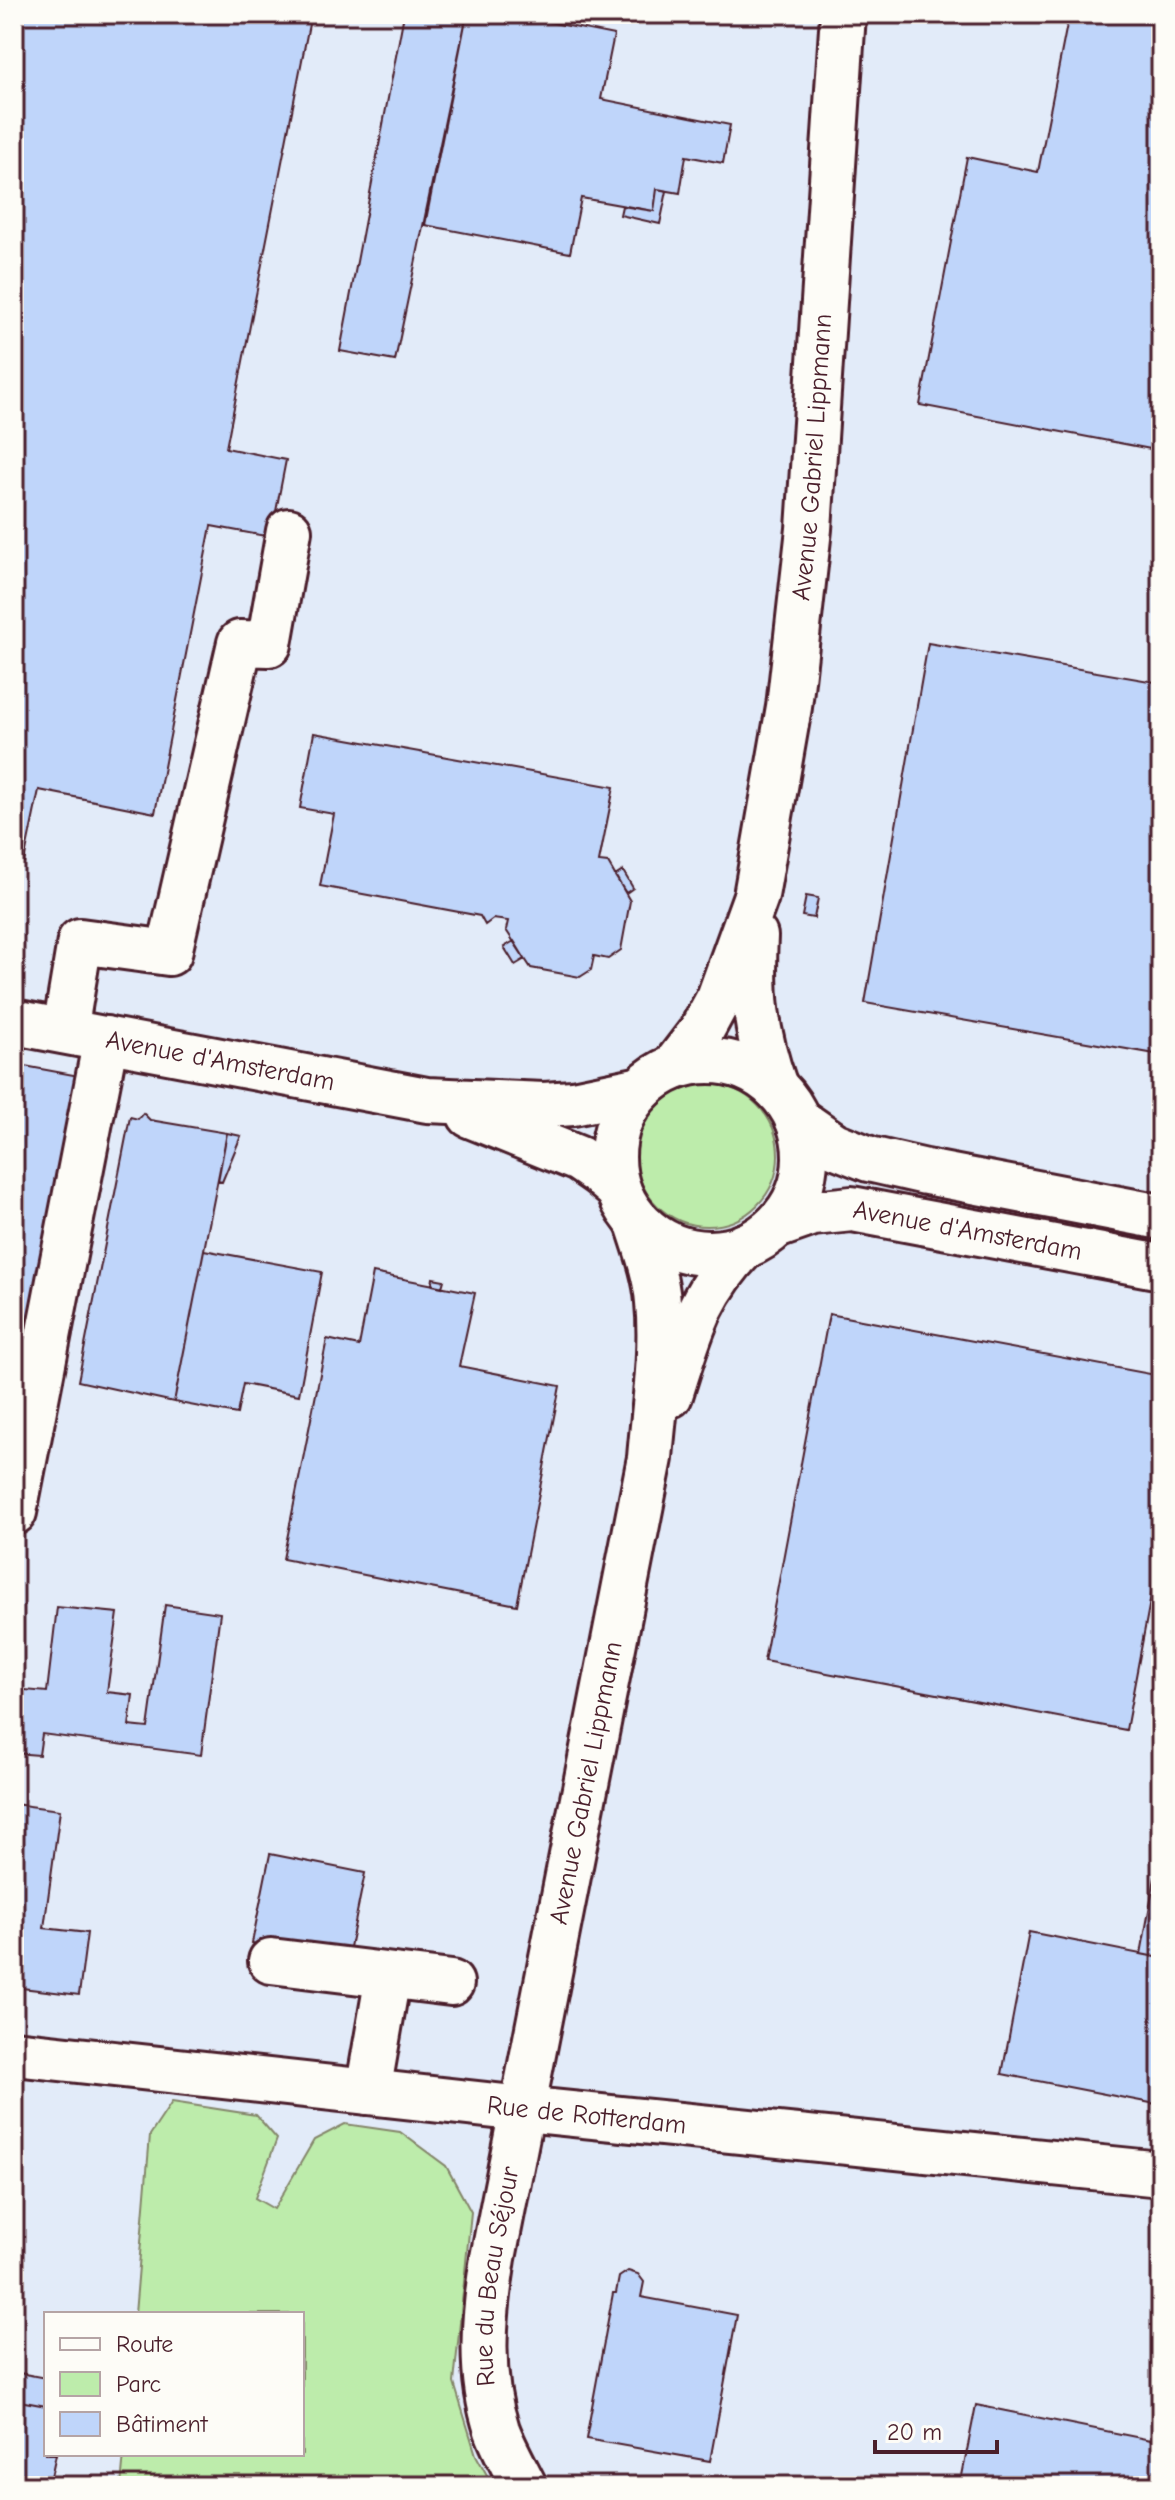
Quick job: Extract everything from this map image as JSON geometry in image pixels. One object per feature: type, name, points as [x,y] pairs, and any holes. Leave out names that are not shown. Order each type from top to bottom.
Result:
[{"type":"street","name":"Avenue Gabriel Lippmann","points":[[786,1103],[762,1052],[755,1015],[756,896],[789,707],[809,529],[843,14]]},
{"type":"street","points":[[14,1512],[86,1035],[80,941],[169,953],[240,643],[269,644],[289,531]]},
{"type":"street","name":"Avenue Gabriel Lippmann","points":[[658,1078],[700,1033],[719,998],[756,896]]},
{"type":"street","name":"Avenue d'Amsterdam","points":[[14,1022],[427,1100],[544,1105],[573,1103],[658,1078]]},
{"type":"street","points":[[701,1061],[727,1063],[753,1071],[786,1103],[804,1144],[802,1183],[792,1206],[761,1236],[717,1254],[688,1251],[661,1241],[628,1206],[612,1154],[616,1130],[626,1108],[658,1078],[701,1061]]},
{"type":"street","name":"Avenue d'Amsterdam","points":[[427,1100],[564,1152],[590,1165],[628,1206]]},
{"type":"street","name":"Avenue d'Amsterdam","points":[[786,1103],[834,1145],[869,1159],[1161,1217]]},
{"type":"street","name":"Avenue Gabriel Lippmann","points":[[523,2109],[650,1458],[657,1375],[658,1302],[651,1267],[628,1206]]},
{"type":"street","name":"Avenue d'Amsterdam","points":[[761,1236],[813,1213],[852,1209],[1161,1267]]},
{"type":"street","name":"Avenue Gabriel Lippmann","points":[[650,1458],[701,1306],[716,1278],[761,1236]]},
{"type":"street","points":[[271,1961],[451,1983]]},
{"type":"street","points":[[368,2092],[388,1976]]},
{"type":"street","name":"Rue de Rotterdam","points":[[14,2053],[1161,2174]]},
{"type":"street","name":"Rue du Beau Séjour","points":[[523,2109],[493,2258],[483,2339],[490,2400],[498,2431],[524,2486]]},
{"type":"shaded area","points":[[14,14],[1161,14],[1161,2486],[14,2486]]},
{"type":"green space","points":[[707,1084],[734,1089],[757,1105],[773,1128],[778,1155],[773,1182],[757,1205],[734,1221],[707,1226],[680,1221],[657,1205],[641,1182],[636,1155],[641,1128],[657,1105],[680,1089]]},
{"type":"green space","points":[[172,2102],[256,2115],[277,2139],[255,2198],[274,2209],[314,2140],[345,2124],[400,2132],[446,2166],[471,2212],[454,2383],[476,2455],[493,2486],[121,2486],[124,2456],[304,2456],[304,2312],[135,2312],[150,2135]]},
{"type":"building","points":[[14,14],[311,14],[226,448],[286,460],[271,537],[211,526],[155,813],[39,790],[24,862],[14,861]]},
{"type":"building","points":[[404,14],[467,14],[395,361],[340,351]]},
{"type":"building","points":[[467,14],[508,14],[614,35],[601,99],[730,125],[723,163],[686,156],[680,193],[657,189],[654,211],[581,198],[570,253],[425,225]]},
{"type":"building","points":[[1069,14],[1161,15],[1161,451],[920,405],[967,157],[1038,172]]},
{"type":"building","points":[[657,189],[667,191],[660,224],[620,215],[622,206],[654,211]]},
{"type":"building","points":[[928,643],[1161,683],[1161,1055],[865,1003]]},
{"type":"building","points":[[314,733],[614,787],[599,862],[608,863],[630,901],[621,950],[608,959],[594,956],[591,970],[580,977],[531,968],[506,930],[508,921],[493,919],[485,925],[480,916],[320,886],[334,814],[300,808]]},
{"type":"building","points":[[623,871],[633,888],[626,893],[615,876]]},
{"type":"building","points":[[806,896],[818,898],[814,918],[802,916]]},
{"type":"building","points":[[514,941],[525,959],[515,965],[504,947]]},
{"type":"building","points":[[14,1064],[79,1076],[32,1321],[14,1318]]},
{"type":"building","points":[[143,1113],[150,1120],[227,1133],[174,1402],[78,1381],[130,1117],[138,1119]]},
{"type":"building","points":[[227,1133],[241,1136],[222,1182],[218,1181]]},
{"type":"building","points":[[204,1250],[322,1272],[299,1395],[243,1384],[237,1414],[174,1402]]},
{"type":"building","points":[[373,1273],[475,1293],[459,1366],[560,1386],[517,1605],[283,1559],[327,1339],[359,1346]]},
{"type":"building","points":[[433,1278],[444,1280],[442,1287],[432,1285]]},
{"type":"building","points":[[829,1314],[1161,1376],[1161,1542],[1126,1730],[764,1661]]},
{"type":"building","points":[[165,1605],[220,1613],[201,1755],[42,1734],[39,1755],[14,1753],[14,1689],[47,1692],[57,1607],[118,1613],[107,1692],[133,1695],[129,1726],[148,1728]]},
{"type":"building","points":[[14,1804],[60,1810],[44,1928],[87,1933],[79,1995],[14,1987]]},
{"type":"building","points":[[1161,1845],[1161,1958],[1141,1954]]},
{"type":"building","points":[[270,1854],[365,1873],[347,1962],[252,1943]]},
{"type":"building","points":[[1029,1932],[1161,1958],[1161,2105],[1002,2074]]},
{"type":"building","points":[[628,2271],[638,2274],[644,2282],[641,2297],[737,2315],[710,2461],[586,2439],[613,2293],[616,2293],[619,2277]]},
{"type":"building","points":[[14,2372],[44,2378],[44,2406],[14,2400]]},
{"type":"building","points":[[14,2400],[44,2406],[44,2456],[56,2456],[49,2486],[14,2486]]},
{"type":"building","points":[[976,2405],[1161,2442],[1161,2486],[960,2486]]}]
